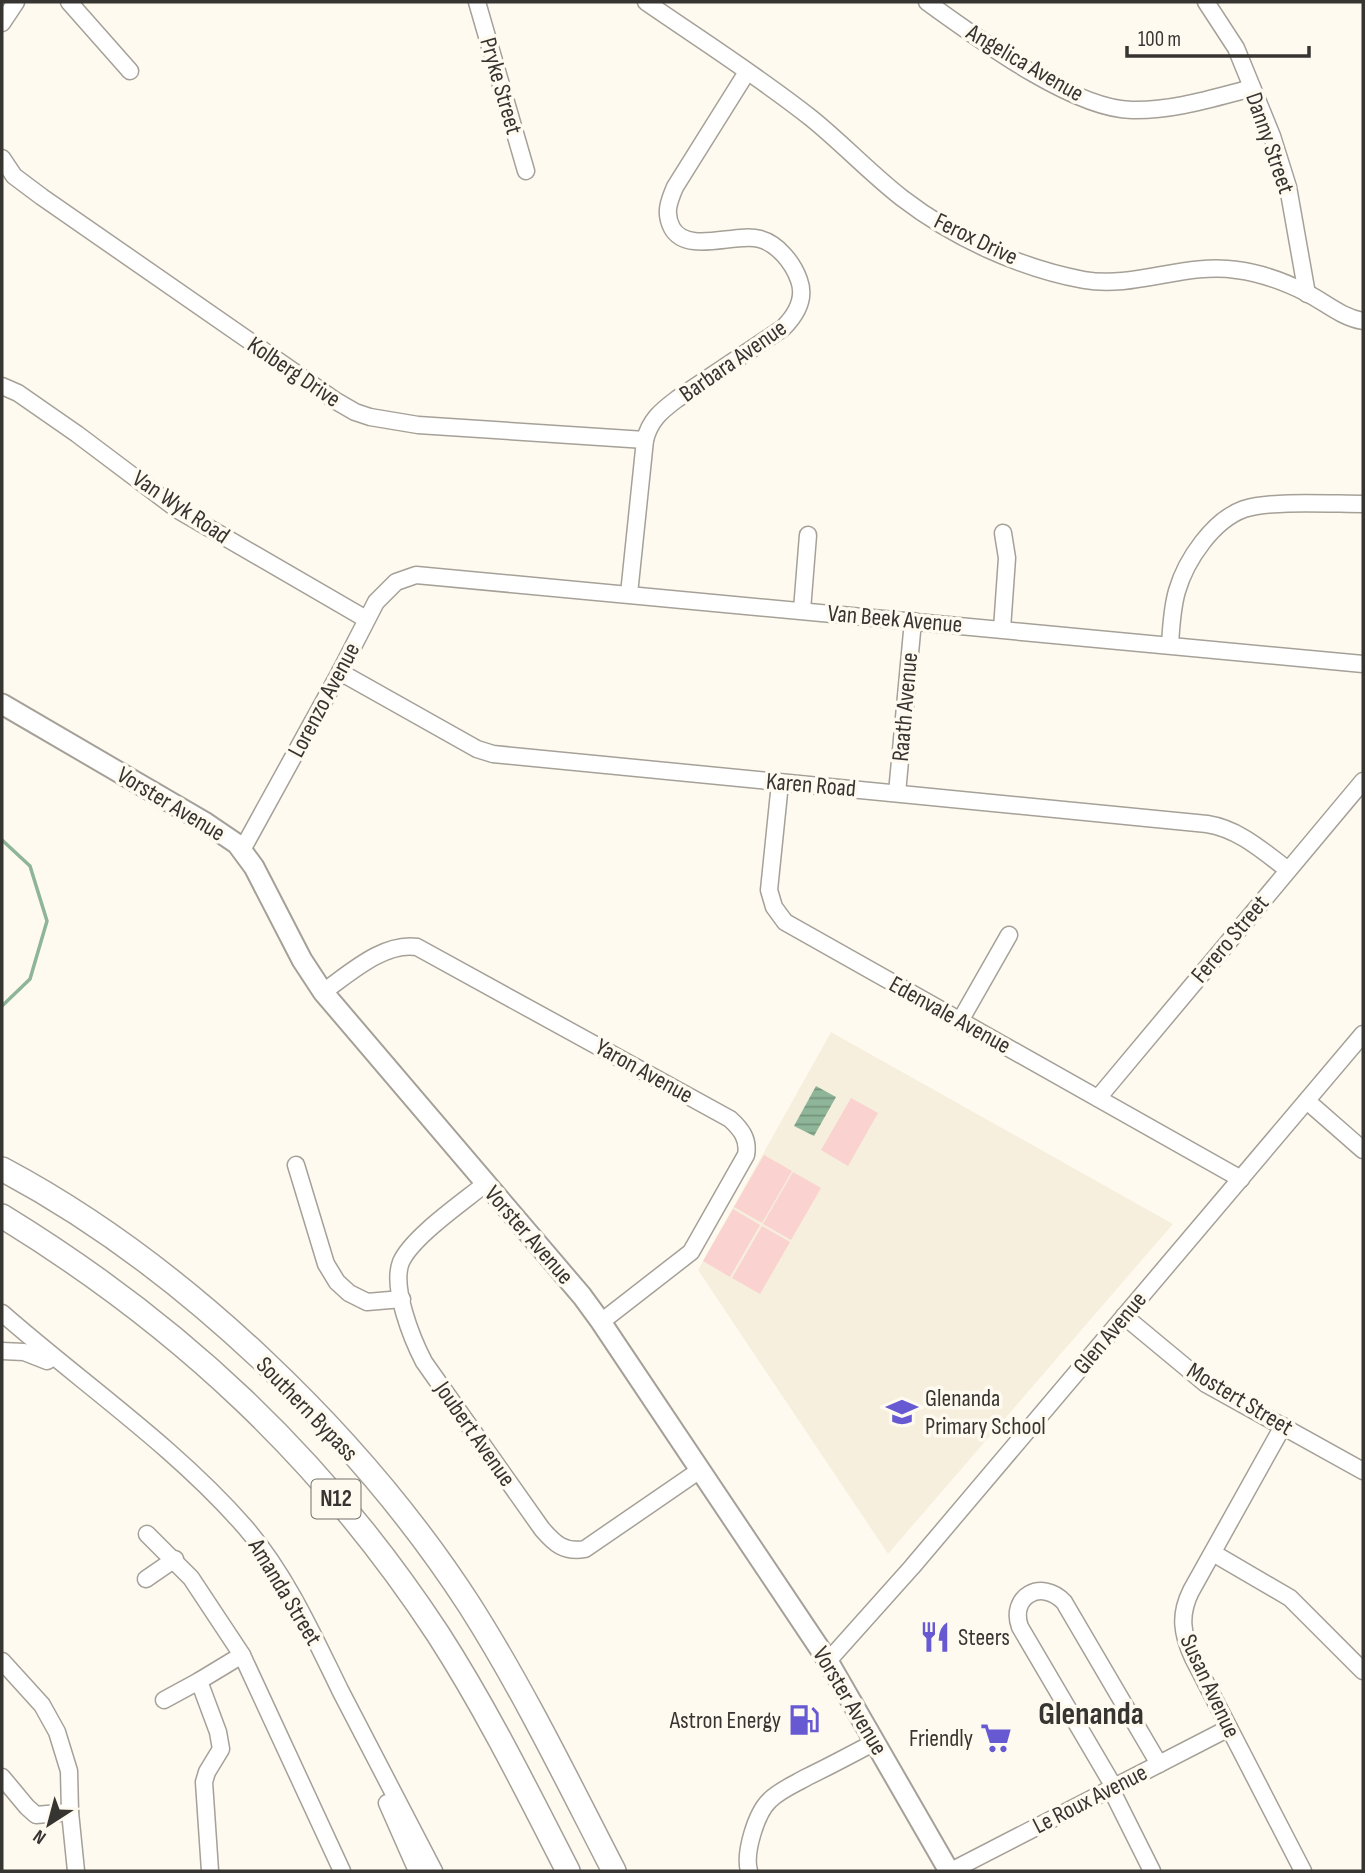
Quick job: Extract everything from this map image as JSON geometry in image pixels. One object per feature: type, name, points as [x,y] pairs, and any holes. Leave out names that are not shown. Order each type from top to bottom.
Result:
[{"type":"highway","name":"Southern Bypass","points":[[2,1169],[104,1233],[187,1294],[286,1384],[350,1451],[427,1546],[470,1606],[535,1718],[614,1871]]},
{"type":"highway","name":"Southern Bypass","points":[[2,1216],[96,1277],[166,1331],[237,1392],[317,1476],[370,1540],[438,1635],[511,1759],[568,1871]]},
{"type":"main road","name":"Vorster Avenue","points":[[2,704],[206,823],[242,849],[262,881],[302,960],[323,992],[582,1296],[601,1322],[828,1661],[950,1871]]},
{"type":"street","points":[[2,23],[16,2]]},
{"type":"street","points":[[69,2],[130,71]]},
{"type":"street","name":"Pryke Street","points":[[477,2],[526,171]]},
{"type":"street","name":"Ferox Drive","points":[[646,2],[815,122],[905,200],[953,231],[996,253],[1088,281],[1112,281],[1192,269],[1217,268],[1254,274],[1307,293],[1343,315],[1363,321]]},
{"type":"street","name":"Angelica Avenue","points":[[927,2],[1018,63],[1082,98],[1104,106],[1129,110],[1157,110],[1252,88]]},
{"type":"street","name":"Danny Street","points":[[1206,2],[1236,48],[1272,136],[1285,178],[1307,293]]},
{"type":"street","name":"Barbara Avenue","points":[[629,594],[645,440],[650,423],[661,411],[783,328],[794,317],[800,304],[802,288],[796,272],[786,256],[763,239],[751,237],[714,241],[685,238],[676,233],[668,215],[668,204],[675,187],[747,72]]},
{"type":"street","name":"Kolberg Drive","points":[[2,158],[14,176],[42,197],[254,346],[355,412],[378,419],[418,425],[645,440]]},
{"type":"street","name":"Van Wyk Road","points":[[2,386],[18,393],[78,433],[178,510],[366,619]]},
{"type":"street","points":[[1170,645],[1174,608],[1181,580],[1197,552],[1227,519],[1245,509],[1265,505],[1363,504]]},
{"type":"street","points":[[1002,629],[1007,558],[1003,533]]},
{"type":"street","points":[[802,610],[808,536]]},
{"type":"street","name":"Lorenzo Avenue","points":[[242,849],[376,602],[389,586],[402,579],[426,575]]},
{"type":"street","name":"Van Beek Avenue","points":[[426,575],[1363,664]]},
{"type":"street","name":"Raath Avenue","points":[[897,793],[913,621]]},
{"type":"street","name":"Karen Road","points":[[340,672],[477,749],[493,754],[1220,826],[1242,836],[1288,870]]},
{"type":"street","name":"Ferero Street","points":[[1098,1098],[1363,781]]},
{"type":"street","name":"Edenvale Avenue","points":[[780,783],[769,890],[779,916],[795,929],[1241,1179]]},
{"type":"street","points":[[960,1021],[1009,935]]},
{"type":"street","name":"Yaron Avenue","points":[[323,992],[383,953],[400,947],[417,947],[720,1113],[737,1125],[746,1139],[746,1155],[691,1252],[601,1322]]},
{"type":"street","name":"Glen Avenue","points":[[828,1661],[912,1567],[1363,1034]]},
{"type":"street","points":[[1307,1101],[1363,1150]]},
{"type":"street","points":[[296,1165],[326,1264],[337,1282],[349,1293],[367,1302],[402,1299]]},
{"type":"street","name":"Joubert Avenue","points":[[485,1184],[406,1253],[398,1276],[414,1341],[424,1362],[542,1529],[559,1546],[578,1550],[590,1546],[700,1470]]},
{"type":"street","name":"Amanda Street","points":[[2,1314],[67,1370],[127,1415],[245,1527],[299,1606],[404,1826],[434,1871]]},
{"type":"street","name":"Mostert Street","points":[[1124,1316],[1206,1384],[1363,1471]]},
{"type":"street","name":"Amanda Street","points":[[2,1328],[131,1426],[218,1508],[241,1534],[285,1596],[350,1716]]},
{"type":"street","points":[[2,1351],[24,1352],[47,1361]]},
{"type":"street","name":"Susan Avenue","points":[[1283,1426],[1186,1602],[1182,1620],[1188,1647],[1303,1871]]},
{"type":"street","points":[[147,1534],[175,1559],[191,1578],[242,1655],[342,1871]]},
{"type":"street","points":[[1213,1553],[1290,1598],[1363,1671]]},
{"type":"street","points":[[146,1579],[175,1559]]},
{"type":"street","points":[[1152,1871],[1112,1788],[1020,1627],[1018,1608],[1029,1594],[1048,1590],[1064,1602],[1159,1764]]},
{"type":"street","points":[[164,1700],[242,1655]]},
{"type":"street","points":[[2,1661],[42,1705],[57,1732],[69,1771],[76,1871]]},
{"type":"street","points":[[199,1681],[218,1732],[221,1749],[204,1782],[210,1871]]},
{"type":"street","name":"Le Roux Avenue","points":[[950,1871],[1229,1728]]},
{"type":"street","points":[[749,1871],[749,1847],[759,1818],[769,1800],[875,1742]]},
{"type":"street","points":[[2,1777],[36,1815],[70,1812]]},
{"type":"street","name":"Amanda Street","points":[[404,1826],[417,1871]]},
{"type":"shaded area","name":"Glenanda Primary School","points":[[831,1032],[1173,1224],[888,1554],[698,1270]]},
{"type":"shaded area","points":[[816,1086],[836,1097],[814,1136],[794,1126]]},
{"type":"shaded area","points":[[851,1098],[878,1113],[848,1166],[821,1150]]},
{"type":"shaded area","points":[[764,1155],[792,1171],[762,1223],[734,1207]]},
{"type":"shaded area","points":[[793,1172],[821,1188],[791,1240],[763,1224]]},
{"type":"shaded area","points":[[733,1209],[760,1225],[730,1277],[703,1261]]},
{"type":"shaded area","points":[[762,1226],[790,1242],[760,1294],[732,1278]]},
{"type":"waterway","points":[[2,840],[30,866],[47,921],[30,979],[2,1006]]},
{"type":"place","name":"Glenanda Primary School","points":[[902,1412]]},
{"type":"place","name":"Steers","points":[[935,1637]]},
{"type":"place","name":"Astron Energy","points":[[804,1720]]},
{"type":"place","name":"Friendly","points":[[996,1738]]},
{"type":"district","name":"Glenanda","points":[[1091,1714]]}]
